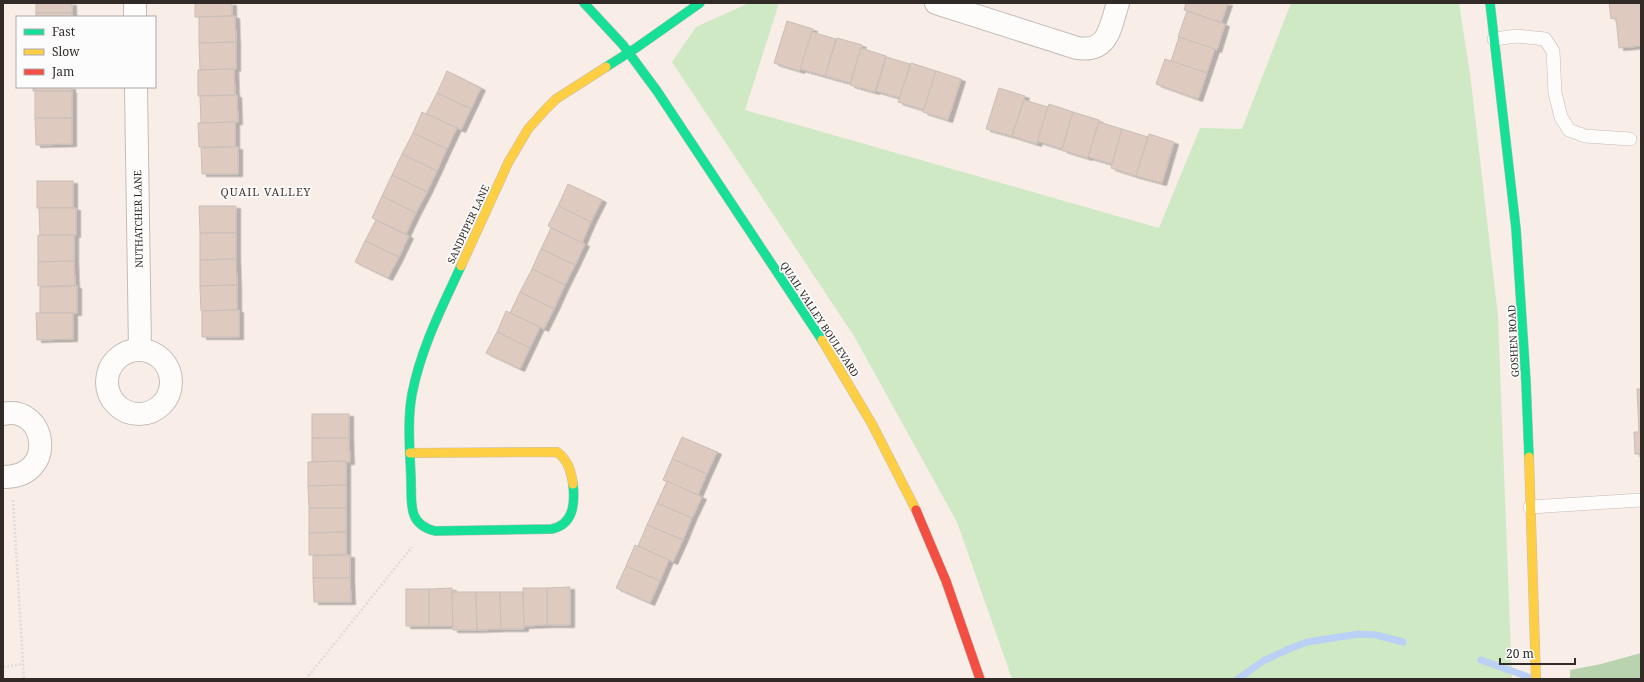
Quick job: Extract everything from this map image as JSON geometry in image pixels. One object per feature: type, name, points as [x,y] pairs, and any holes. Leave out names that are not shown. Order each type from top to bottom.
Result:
[{"type":"street","points":[[135,3],[135,16]]},
{"type":"street","name":"QUAIL VALLEY BOULEVARD","points":[[584,3],[628,53],[687,136],[842,372],[873,425],[932,546],[955,604],[980,679]]},
{"type":"street","name":"SANDPIPER LANE","points":[[427,529],[419,524],[413,513],[410,453],[410,406],[413,385],[422,354],[436,320],[518,146],[535,120],[571,88],[628,53],[700,3]]},
{"type":"street","points":[[936,3],[1077,48],[1084,48],[1099,46],[1105,41],[1118,3]]},
{"type":"street","name":"GOSHEN ROAD","points":[[1490,3],[1516,229],[1522,303],[1536,679]]},
{"type":"street","name":"NUTHATCHER LANE","points":[[136,88],[140,350]]},
{"type":"street","points":[[3,414],[14,413],[28,419],[34,424],[40,438],[40,452],[33,466],[21,475],[7,477]]},
{"type":"street","points":[[410,453],[554,452],[561,454],[565,458],[571,470],[573,491],[572,508],[567,521],[558,528],[545,530],[458,532],[439,532],[427,529]]},
{"type":"lane","points":[[1494,39],[1517,36],[1545,39],[1553,51],[1555,93],[1561,117],[1569,130],[1584,136],[1630,139]]},
{"type":"lane","points":[[1530,507],[1641,500]]},
{"type":"path","points":[[7,477],[24,679]]},
{"type":"path","points":[[306,679],[427,529]]},
{"type":"path","points":[[3,667],[23,664]]},
{"type":"green space","points":[[749,3],[779,3],[745,110],[1159,228],[1200,128],[1242,129],[1291,3],[1459,3],[1471,81],[1498,316],[1512,679],[1012,679],[957,522],[854,336],[672,62],[696,27]]},
{"type":"green space","points":[[1641,653],[1641,679],[1570,679],[1570,670],[1601,664]]},
{"type":"building","points":[[36,3],[72,3],[72,13],[36,13]]},
{"type":"building","points":[[195,3],[232,3],[232,16],[195,17]]},
{"type":"building","points":[[1186,3],[1228,3],[1221,23],[1184,10]]},
{"type":"building","points":[[1609,3],[1641,3],[1641,46],[1619,48],[1616,18],[1611,19]]},
{"type":"building","points":[[1187,11],[1225,24],[1217,50],[1178,37]]},
{"type":"building","points":[[36,13],[72,13],[72,16],[36,16]]},
{"type":"building","points":[[235,16],[236,42],[199,43],[199,17]]},
{"type":"building","points":[[787,21],[813,29],[800,71],[774,63]]},
{"type":"building","points":[[812,32],[836,39],[825,76],[800,69]]},
{"type":"building","points":[[1179,37],[1215,49],[1207,73],[1171,61]]},
{"type":"building","points":[[837,38],[862,45],[850,83],[825,76]]},
{"type":"building","points":[[236,42],[236,69],[200,70],[199,43]]},
{"type":"building","points":[[861,48],[886,56],[875,92],[850,85]]},
{"type":"building","points":[[886,57],[910,64],[900,98],[876,91]]},
{"type":"building","points":[[1165,59],[1207,73],[1198,99],[1156,84]]},
{"type":"building","points":[[911,63],[936,71],[924,110],[898,102]]},
{"type":"building","points":[[234,69],[235,95],[198,96],[198,70]]},
{"type":"building","points":[[447,71],[481,88],[471,109],[437,93]]},
{"type":"building","points":[[936,71],[961,79],[948,120],[923,112]]},
{"type":"building","points":[[33,88],[71,88],[71,91],[33,91]]},
{"type":"building","points":[[999,88],[1025,96],[1012,136],[986,129]]},
{"type":"building","points":[[35,91],[72,91],[72,118],[35,118]]},
{"type":"building","points":[[437,93],[471,109],[461,130],[426,114]]},
{"type":"building","points":[[237,95],[238,122],[201,123],[200,96]]},
{"type":"building","points":[[1024,100],[1048,107],[1037,144],[1012,136]]},
{"type":"building","points":[[1049,104],[1073,112],[1062,149],[1037,141]]},
{"type":"building","points":[[422,112],[457,128],[447,149],[413,133]]},
{"type":"building","points":[[1073,112],[1099,120],[1088,158],[1062,150]]},
{"type":"building","points":[[35,118],[72,118],[72,144],[36,145]]},
{"type":"building","points":[[235,122],[235,147],[199,147],[198,123]]},
{"type":"building","points":[[1099,122],[1122,129],[1112,164],[1088,157]]},
{"type":"building","points":[[1122,129],[1148,137],[1136,176],[1111,168]]},
{"type":"building","points":[[413,133],[447,149],[437,171],[402,154]]},
{"type":"building","points":[[1149,134],[1174,142],[1162,183],[1136,176]]},
{"type":"building","points":[[238,147],[238,174],[202,174],[201,148]]},
{"type":"building","points":[[402,154],[437,171],[427,192],[392,175]]},
{"type":"building","points":[[392,175],[427,192],[416,213],[382,196]]},
{"type":"building","points":[[37,181],[73,181],[73,208],[37,208]]},
{"type":"building","points":[[568,184],[602,200],[591,222],[558,206]]},
{"type":"building","points":[[382,196],[416,213],[406,234],[372,218]]},
{"type":"building","points":[[199,206],[236,206],[236,233],[200,233]]},
{"type":"building","points":[[558,206],[591,222],[582,243],[548,226]]},
{"type":"building","points":[[39,208],[76,208],[76,235],[40,235]]},
{"type":"building","points":[[376,220],[409,236],[399,257],[365,241]]},
{"type":"building","points":[[551,228],[585,244],[575,265],[541,249]]},
{"type":"building","points":[[200,233],[236,233],[236,259],[200,260]]},
{"type":"building","points":[[38,235],[74,235],[74,261],[38,262]]},
{"type":"building","points":[[365,241],[399,257],[388,278],[355,262]]},
{"type":"building","points":[[541,249],[575,265],[565,285],[532,269]]},
{"type":"building","points":[[236,259],[237,285],[200,286],[200,260]]},
{"type":"building","points":[[74,261],[75,286],[38,286],[38,262]]},
{"type":"building","points":[[532,269],[565,285],[554,309],[520,292]]},
{"type":"building","points":[[237,285],[237,310],[201,311],[200,286]]},
{"type":"building","points":[[77,286],[77,313],[40,313],[40,287]]},
{"type":"building","points":[[520,292],[554,309],[544,329],[510,313]]},
{"type":"building","points":[[239,310],[239,337],[202,337],[202,311]]},
{"type":"building","points":[[506,311],[540,327],[530,348],[497,332]]},
{"type":"building","points":[[36,313],[73,313],[73,339],[37,340]]},
{"type":"building","points":[[497,332],[530,348],[520,369],[486,353]]},
{"type":"building","points":[[1637,389],[1641,389],[1641,466],[1640,454],[1635,454],[1634,432],[1639,432]]},
{"type":"building","points":[[312,414],[349,414],[349,438],[312,438]]},
{"type":"building","points":[[682,437],[717,452],[707,474],[672,459]]},
{"type":"building","points":[[312,438],[349,438],[350,462],[312,462]]},
{"type":"building","points":[[672,459],[707,474],[698,495],[663,480]]},
{"type":"building","points":[[346,461],[346,485],[308,486],[308,462]]},
{"type":"building","points":[[667,481],[702,497],[692,518],[657,503]]},
{"type":"building","points":[[346,485],[346,508],[309,508],[308,486]]},
{"type":"building","points":[[657,503],[692,518],[683,540],[647,525]]},
{"type":"building","points":[[309,508],[346,508],[346,532],[309,533]]},
{"type":"building","points":[[647,525],[683,540],[673,562],[638,546]]},
{"type":"building","points":[[346,532],[346,555],[309,555],[309,533]]},
{"type":"building","points":[[635,545],[669,560],[660,581],[626,566]]},
{"type":"building","points":[[350,555],[350,578],[313,578],[313,556]]},
{"type":"building","points":[[626,566],[660,581],[650,603],[616,588]]},
{"type":"building","points":[[313,578],[350,578],[351,602],[314,602]]},
{"type":"building","points":[[570,587],[570,625],[547,625],[547,588]]},
{"type":"building","points":[[452,588],[453,626],[429,626],[429,589]]},
{"type":"building","points":[[523,588],[547,588],[547,625],[524,626]]},
{"type":"building","points":[[406,589],[429,589],[429,626],[406,626]]},
{"type":"building","points":[[452,592],[476,592],[477,630],[453,630]]},
{"type":"building","points":[[476,592],[500,592],[501,629],[477,630]]},
{"type":"building","points":[[500,592],[523,592],[524,629],[501,629]]},
{"type":"waterway","points":[[1238,679],[1263,661],[1307,642],[1359,634],[1376,635],[1403,642]]},
{"type":"waterway","points":[[1481,660],[1534,679]]},
{"type":"traffic: fast","points":[[584,3],[623,45],[657,91],[822,340]]},
{"type":"traffic: fast","points":[[606,67],[700,3]]},
{"type":"traffic: fast","points":[[1490,3],[1516,229],[1526,382],[1529,457]]},
{"type":"traffic: fast","points":[[461,266],[426,344],[412,394],[410,405],[409,436],[412,504],[415,518],[426,528],[435,531],[552,529],[565,523],[572,512],[574,498],[573,484]]},
{"type":"traffic: slow","points":[[461,266],[508,163],[528,129],[556,99],[606,67]]},
{"type":"traffic: slow","points":[[822,340],[872,424],[916,510]]},
{"type":"traffic: slow","points":[[410,453],[557,452],[561,455],[568,466],[573,484]]},
{"type":"traffic: slow","points":[[1529,457],[1536,679]]},
{"type":"traffic: jam","points":[[916,510],[946,581],[980,679]]},
{"type":"district","name":"QUAIL VALLEY","points":[[266,191]]}]
